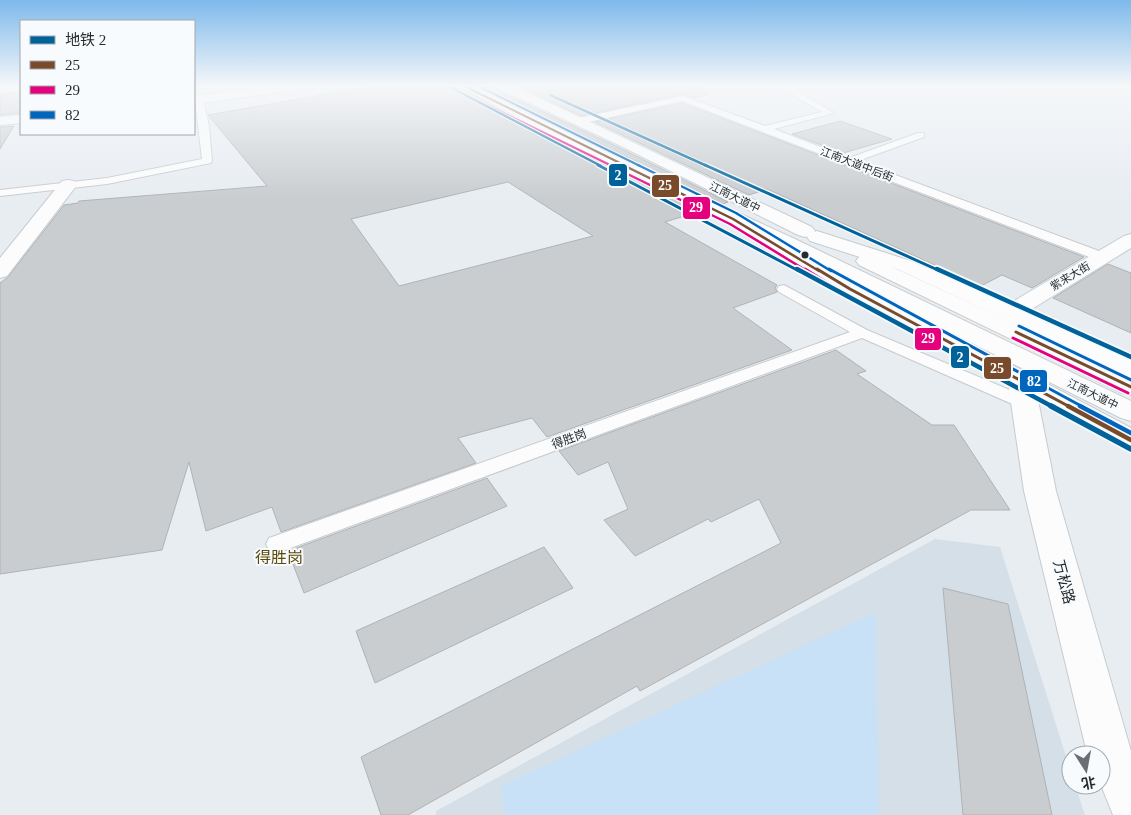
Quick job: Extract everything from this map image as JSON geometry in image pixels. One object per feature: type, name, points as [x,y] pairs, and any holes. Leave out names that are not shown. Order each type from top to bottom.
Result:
[{"type":"street","name":"江南大道中","points":[[539,123],[733,219],[850,289],[1029,384],[1131,412]]},
{"type":"street","name":"江南大道中","points":[[583,123],[817,237],[1127,375]]},
{"type":"street","points":[[0,272],[68,186]]},
{"type":"street","points":[[817,237],[904,265],[1008,313],[1127,375]]},
{"type":"street","name":"紫来大街","points":[[1008,313],[1131,240]]},
{"type":"street","points":[[1029,384],[1131,440]]},
{"type":"street","name":"万松路","points":[[1029,384],[1040,491],[1109,753],[1131,802]]},
{"type":"lane","points":[[0,193],[107,181],[208,162],[203,123]]},
{"type":"lane","name":"江南大道中后街","points":[[748,123],[1102,257]]},
{"type":"lane","points":[[764,129],[790,123]]},
{"type":"lane","points":[[849,161],[921,135]]},
{"type":"lane","points":[[784,289],[862,333],[1029,384]]},
{"type":"lane","name":"得胜岗","points":[[277,544],[862,333]]},
{"type":"shaded area","points":[[935,539],[1000,547],[1062,745],[1061,795],[1078,795],[1085,815],[436,815],[436,811]]},
{"type":"shaded area","points":[[876,612],[879,815],[505,815],[501,786]]},
{"type":"building","points":[[215,123],[525,123],[600,163],[701,211],[665,222],[777,285],[775,288],[777,292],[733,308],[792,350],[547,437],[532,418],[458,438],[476,463],[281,532],[272,507],[206,531],[189,462],[162,550],[0,574],[0,283],[8,277],[64,205],[78,203],[79,201],[267,186]],"holes":[[[508,182],[593,236],[399,286],[351,219]]]},
{"type":"building","points":[[553,123],[567,123],[728,202],[723,204]]},
{"type":"building","points":[[597,123],[734,123],[1084,257],[1032,288],[1002,275],[981,286],[767,189],[749,195]]},
{"type":"building","points":[[832,123],[846,123],[892,139],[843,153],[792,134]]},
{"type":"building","points":[[14,126],[0,149],[0,127]]},
{"type":"building","points":[[1108,264],[1131,273],[1131,333],[1053,298]]},
{"type":"building","points":[[836,350],[866,371],[857,374],[932,425],[954,425],[1010,510],[971,510],[640,691],[637,686],[408,815],[381,815],[361,757],[781,543],[759,499],[711,522],[708,519],[635,556],[604,520],[628,509],[608,462],[578,475],[559,451]]},
{"type":"building","points":[[487,478],[507,506],[304,593],[288,551]]},
{"type":"building","points":[[544,547],[573,588],[375,683],[356,631]]},
{"type":"building","points":[[943,588],[1008,604],[1052,815],[963,815]]},
{"type":"metro line","name":"2","points":[[519,123],[710,223],[1131,449]]},
{"type":"metro line","name":"2","points":[[612,123],[1131,357]]},
{"type":"transit line","name":"29","points":[[524,123],[730,224],[847,295],[1128,446]]},
{"type":"transit line","name":"25","points":[[539,123],[733,219],[850,289],[1131,440]]},
{"type":"transit line","name":"82","points":[[553,123],[736,213],[853,284],[1131,433]]},
{"type":"transit line","name":"82","points":[[1019,326],[1131,380]]},
{"type":"transit line","name":"25","points":[[1016,332],[1131,387]]},
{"type":"transit line","name":"29","points":[[1013,338],[1128,393]]},
{"type":"district","name":"得胜岗","points":[[279,557]]}]
